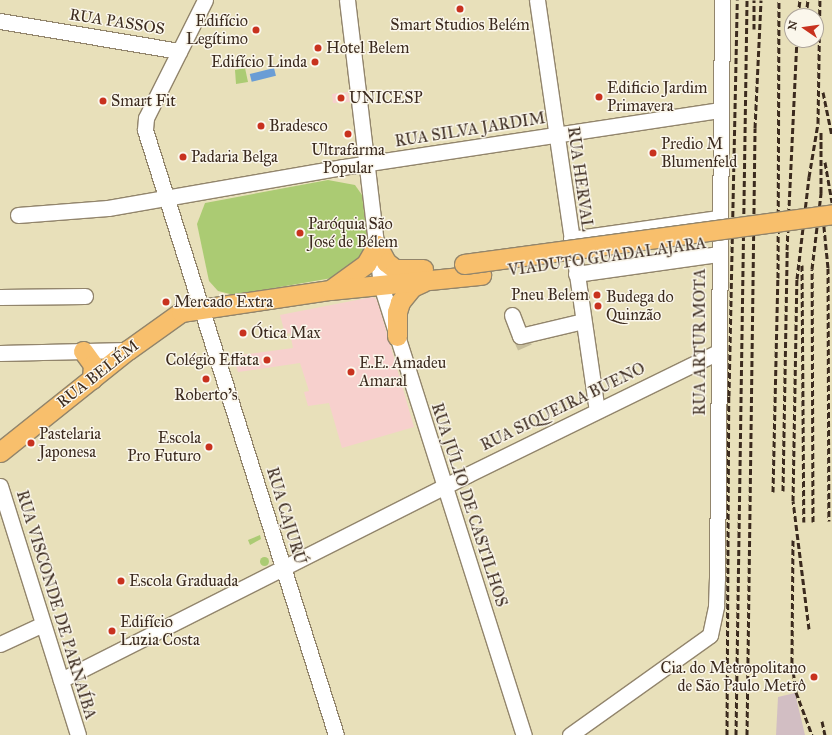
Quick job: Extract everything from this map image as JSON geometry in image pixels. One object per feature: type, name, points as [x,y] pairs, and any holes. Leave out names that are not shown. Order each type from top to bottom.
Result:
[{"type":"main road","name":"VIADUTO GUADALAJARA","points":[[330,290],[381,285],[425,275],[832,214]]},
{"type":"main road","name":"VIADUTO GUADALAJARA","points":[[378,245],[386,262],[396,270],[425,275],[832,225]]},
{"type":"main road","points":[[330,290],[366,264],[378,245]]},
{"type":"main road","points":[[397,336],[397,312],[400,302],[412,287],[425,275]]},
{"type":"main road","name":"RUA BELÉM","points":[[0,452],[174,315],[202,308],[330,290]]},
{"type":"main road","points":[[83,351],[93,365],[92,379]]},
{"type":"street","points":[[180,51],[204,0]]},
{"type":"street","points":[[347,0],[368,163]]},
{"type":"street","name":"RUA HERVAL","points":[[537,0],[555,135],[597,410]]},
{"type":"street","name":"RUA ARTUR MOTA","points":[[570,735],[710,635],[716,606],[718,254],[722,0]]},
{"type":"street","name":"RUA PASSOS","points":[[0,21],[180,51]]},
{"type":"street","name":"RUA CAJURÚ","points":[[180,51],[145,124],[336,735]]},
{"type":"street","name":"RUA SILVA JARDIM","points":[[18,215],[80,211],[169,198],[368,163],[720,110]]},
{"type":"street","name":"RUA JÚLIO DE CASTILHOS","points":[[368,163],[378,245],[381,285],[524,735]]},
{"type":"street","points":[[571,239],[719,218]]},
{"type":"street","points":[[576,274],[718,254]]},
{"type":"street","points":[[0,297],[85,296]]},
{"type":"street","points":[[512,316],[520,336],[583,321]]},
{"type":"street","points":[[0,353],[128,350]]},
{"type":"street","name":"RUA SIQUEIRA BUENO","points":[[61,680],[597,410],[718,352]]},
{"type":"street","name":"RUA VISCONDE DE PARNAÍBA","points":[[0,486],[78,735]]},
{"type":"street","points":[[0,644],[43,624]]},
{"type":"shaded area","name":"UNICESP","points":[[348,92],[350,102],[333,103],[332,94]]},
{"type":"shaded area","name":"E.E. Amadeu Amaral","points":[[372,297],[377,299],[414,427],[342,448],[329,403],[308,406],[304,392],[309,391],[300,363],[238,372],[233,356],[293,348],[290,333],[285,334],[280,315]]},
{"type":"shaded area","points":[[795,693],[805,735],[776,735],[778,697]]},
{"type":"green space","points":[[245,68],[248,82],[236,84],[235,70]]},
{"type":"green space","points":[[328,180],[355,185],[362,195],[367,237],[366,251],[360,263],[332,278],[234,295],[218,291],[209,281],[197,224],[205,203]]},
{"type":"green space","points":[[260,535],[261,539],[250,545],[248,540]]},
{"type":"green space","points":[[264,556],[269,561],[264,566],[259,561]]},
{"type":"water","points":[[274,68],[276,76],[252,82],[250,74]]},
{"type":"tunnel","points":[[520,336],[525,347]]},
{"type":"railway","points":[[727,735],[729,396],[737,0]]},
{"type":"railway","points":[[736,735],[747,0]]},
{"type":"railway","points":[[754,0],[754,29]]},
{"type":"railway","points":[[747,735],[755,128],[761,0]]},
{"type":"railway","points":[[773,492],[778,278],[779,0]]},
{"type":"railway","points":[[799,8],[800,0]]},
{"type":"railway","points":[[807,8],[808,0]]},
{"type":"railway","points":[[809,629],[793,501],[797,279],[809,177],[818,123],[820,0]]},
{"type":"railway","points":[[783,491],[787,250],[797,48]]},
{"type":"railway","points":[[823,92],[832,136]]},
{"type":"railway","points":[[813,522],[812,269],[821,193],[821,132]]},
{"type":"railway","points":[[825,162],[832,202]]},
{"type":"railway","points":[[823,217],[828,268],[829,521]]},
{"type":"railway","points":[[802,265],[804,522]]},
{"type":"railway","points":[[793,540],[792,663],[796,692],[812,735]]},
{"type":"railway","points":[[822,721],[825,735]]},
{"type":"place","name":"Smart Studios Belém","points":[[460,9]]},
{"type":"place","name":"Edifício Legítimo","points":[[256,30]]},
{"type":"place","name":"Hotel Belem","points":[[318,48]]},
{"type":"place","name":"Edifício Linda","points":[[315,62]]},
{"type":"place","name":"Edificio Jardim Primavera","points":[[599,97]]},
{"type":"place","name":"UNICESP","points":[[341,98]]},
{"type":"place","name":"Smart Fit","points":[[103,101]]},
{"type":"place","name":"Bradesco","points":[[261,126]]},
{"type":"place","name":"Ultrafarma Popular","points":[[348,134]]},
{"type":"place","name":"Predio M Blumenfeld","points":[[653,153]]},
{"type":"place","name":"Padaria Belga","points":[[183,157]]},
{"type":"place","name":"Paróquia São José de Bélem","points":[[300,233]]},
{"type":"place","name":"Pneu Belem","points":[[597,295]]},
{"type":"place","name":"Mercado Extra","points":[[166,302]]},
{"type":"place","name":"Budega do Quinzão","points":[[598,306]]},
{"type":"place","name":"Ótica Max","points":[[243,333]]},
{"type":"place","name":"Colégio Effata","points":[[267,360]]},
{"type":"place","name":"E.E. Amadeu Amaral","points":[[351,372]]},
{"type":"place","name":"Roberto's","points":[[206,379]]},
{"type":"place","name":"Pastelaria Japonesa","points":[[31,443]]},
{"type":"place","name":"Escola Pro Futuro","points":[[209,447]]},
{"type":"place","name":"Escola Graduada","points":[[121,581]]},
{"type":"place","name":"Edifício Luzia Costa","points":[[112,631]]},
{"type":"place","name":"Cia. do Metropolitano de São Paulo Metrô","points":[[814,677]]}]
